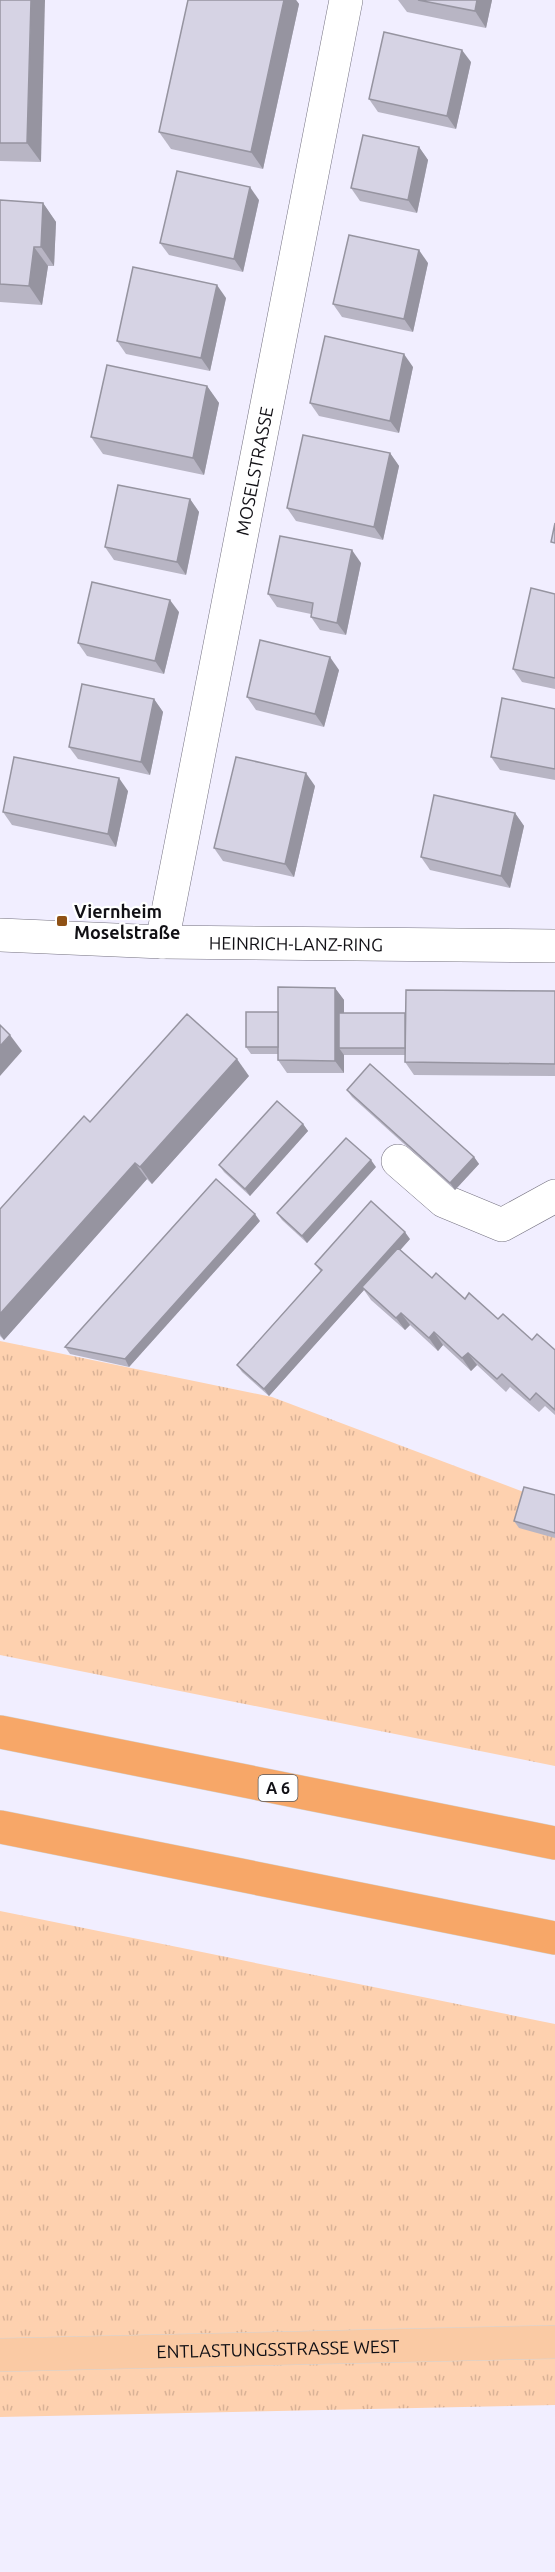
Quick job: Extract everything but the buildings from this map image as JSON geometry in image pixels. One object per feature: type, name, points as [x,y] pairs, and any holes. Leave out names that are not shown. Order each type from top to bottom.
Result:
[{"type":"highway","name":"A 6","points":[[0,1732],[555,1844]]},
{"type":"highway","points":[[0,1827],[555,1938]]},
{"type":"main road","name":"ENTLASTUNGSSTRASSE WEST","points":[[0,2355],[555,2342]]},
{"type":"street","name":"MOSELSTRASSE","points":[[162,942],[346,0]]},
{"type":"street","name":"HEINRICH-LANZ-RING","points":[[0,935],[162,942],[555,946]]},
{"type":"street","points":[[398,1161],[444,1201],[502,1225],[555,1196]]},
{"type":"green space","points":[[0,1341],[272,1397],[529,1494],[555,1538],[555,1766],[0,1655]]},
{"type":"green space","points":[[0,1911],[555,2024],[555,2405],[0,2417]]},
{"type":"place","name":"Viernheim Moselstraße","points":[[62,921]]}]
